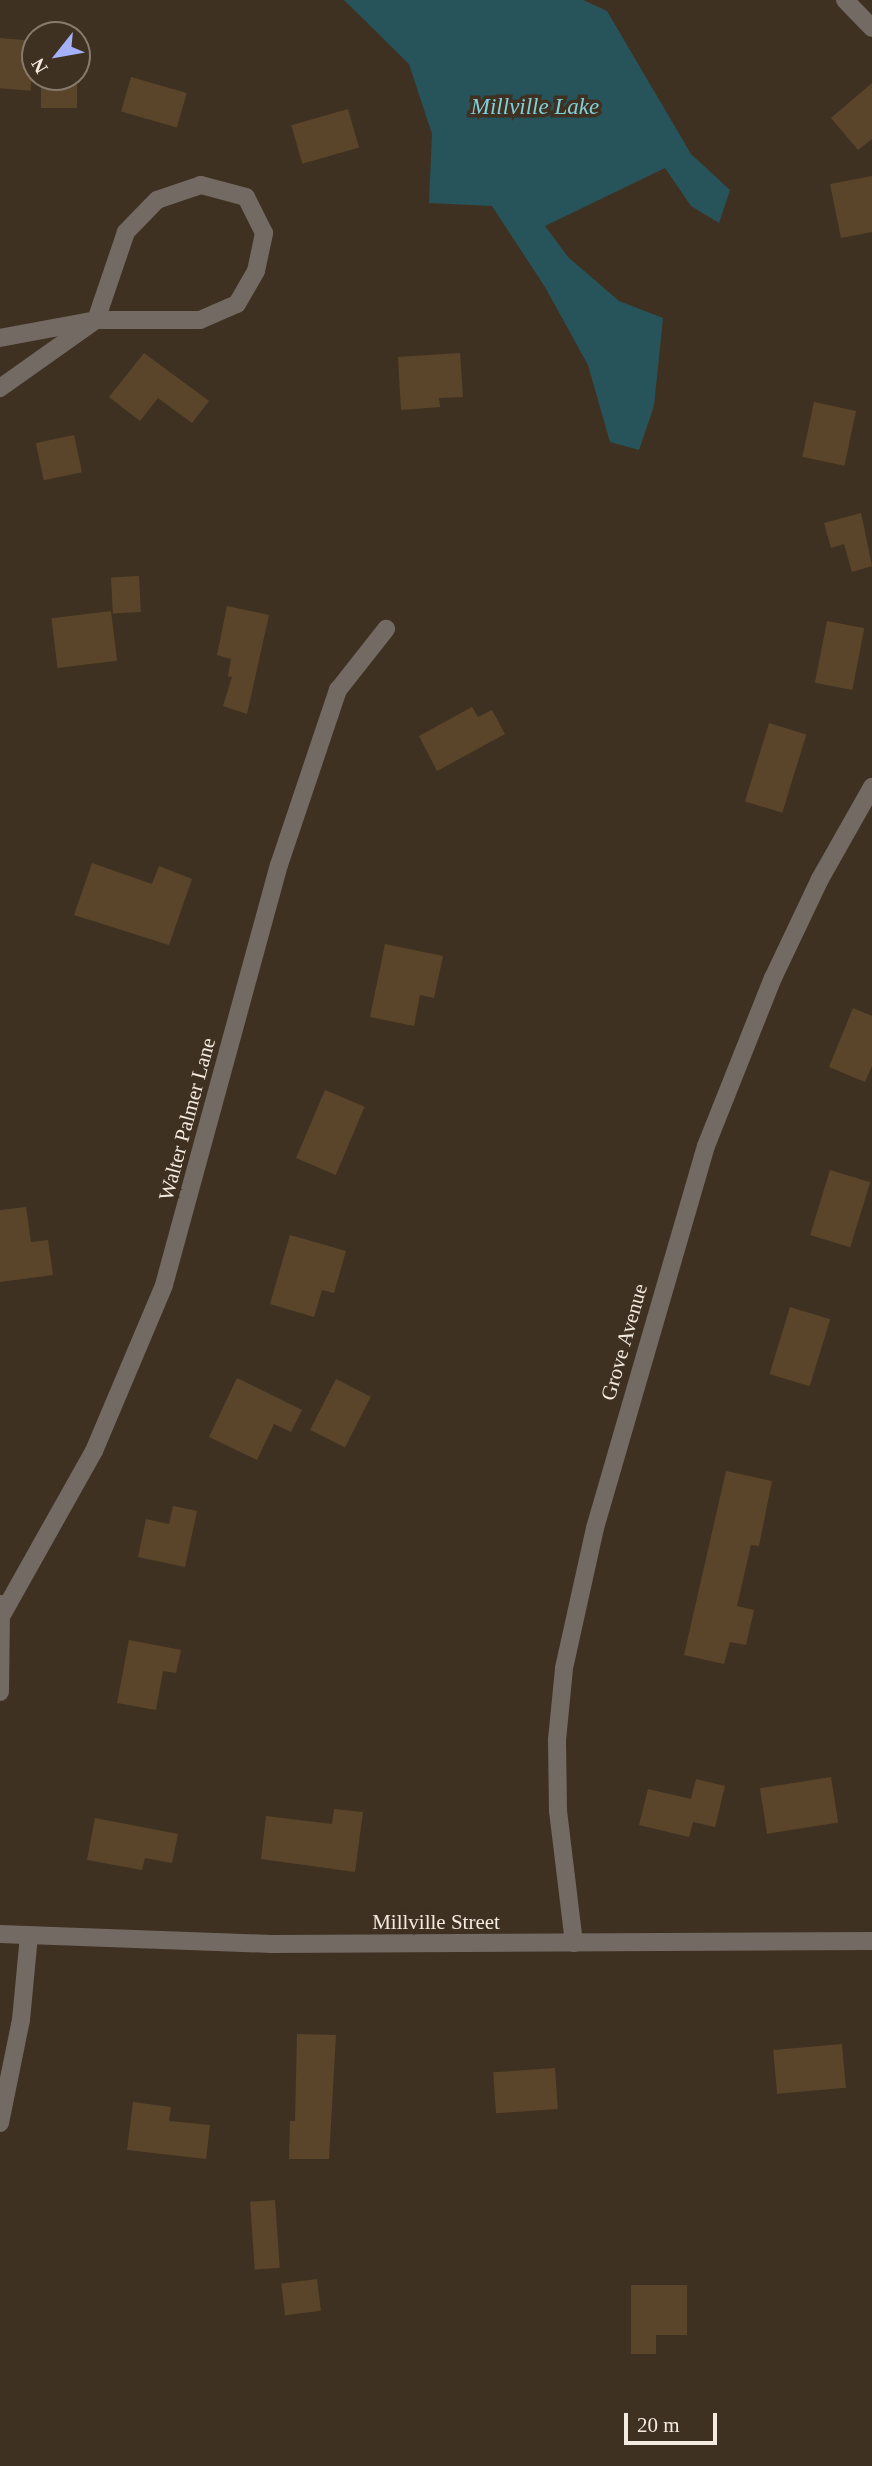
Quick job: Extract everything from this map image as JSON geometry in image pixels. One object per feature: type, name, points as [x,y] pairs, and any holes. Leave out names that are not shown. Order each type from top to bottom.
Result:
[{"type":"street","points":[[845,0],[872,28]]},
{"type":"street","points":[[0,338],[96,320],[200,320],[237,304],[256,271],[264,233],[246,197],[201,185],[157,200],[126,232],[96,320],[0,388]]},
{"type":"street","name":"Walter Palmer Lane","points":[[2,1605],[94,1451],[164,1285],[279,865],[338,690],[386,629]]},
{"type":"street","name":"Grove Avenue","points":[[574,1942],[558,1811],[557,1740],[564,1668],[595,1528],[706,1146],[774,978],[820,879],[872,787]]},
{"type":"street","points":[[0,1692],[2,1605]]},
{"type":"street","name":"Millville Street","points":[[0,1934],[285,1944],[872,1941]]},
{"type":"street","points":[[0,2123],[21,2020],[29,1936]]},
{"type":"water","name":"Millville Lake","points":[[344,0],[583,0],[607,11],[691,154],[730,190],[719,223],[691,206],[665,168],[545,226],[568,257],[619,301],[663,318],[654,406],[639,450],[610,442],[588,365],[545,287],[492,206],[429,203],[432,134],[409,64]]},
{"type":"building","points":[[0,38],[21,40],[21,90],[0,88]]},
{"type":"building","points":[[131,77],[187,93],[177,128],[121,112]]},
{"type":"building","points":[[872,83],[872,139],[858,150],[831,118]]},
{"type":"building","points":[[41,91],[77,91],[77,108],[41,108]]},
{"type":"building","points":[[348,109],[359,147],[302,164],[291,125]]},
{"type":"building","points":[[872,176],[872,232],[841,238],[830,184]]},
{"type":"building","points":[[144,353],[209,401],[192,423],[158,398],[140,421],[109,397]]},
{"type":"building","points":[[460,353],[463,397],[439,398],[440,407],[401,410],[398,357]]},
{"type":"building","points":[[814,402],[856,411],[844,466],[802,457]]},
{"type":"building","points":[[74,435],[82,472],[44,480],[36,443]]},
{"type":"building","points":[[861,513],[872,566],[852,572],[844,544],[831,548],[824,523]]},
{"type":"building","points":[[139,576],[141,612],[113,613],[111,577]]},
{"type":"building","points":[[227,606],[269,615],[247,714],[223,706],[232,677],[228,676],[231,659],[217,655]]},
{"type":"building","points":[[111,611],[117,661],[58,668],[51,618]]},
{"type":"building","points":[[827,621],[864,628],[852,690],[815,683]]},
{"type":"building","points":[[472,707],[478,717],[492,710],[505,734],[437,771],[419,736]]},
{"type":"building","points":[[769,723],[806,734],[782,813],[745,801]]},
{"type":"building","points":[[92,863],[152,884],[159,866],[192,879],[169,945],[74,915]]},
{"type":"building","points":[[385,944],[443,956],[434,998],[420,995],[414,1026],[370,1017]]},
{"type":"building","points":[[853,1008],[872,1016],[872,1066],[865,1082],[829,1067]]},
{"type":"building","points":[[325,1090],[365,1107],[336,1175],[296,1158]]},
{"type":"building","points":[[830,1170],[870,1182],[850,1247],[810,1235]]},
{"type":"building","points":[[26,1207],[31,1242],[48,1240],[53,1275],[0,1282],[0,1210]]},
{"type":"building","points":[[290,1235],[346,1251],[334,1293],[322,1290],[314,1317],[270,1304]]},
{"type":"building","points":[[790,1307],[830,1319],[810,1386],[770,1374]]},
{"type":"building","points":[[237,1378],[302,1410],[291,1432],[274,1424],[257,1460],[209,1437]]},
{"type":"building","points":[[336,1379],[371,1397],[345,1447],[310,1430]]},
{"type":"building","points":[[726,1471],[772,1481],[759,1546],[751,1545],[737,1606],[754,1610],[746,1645],[730,1642],[724,1664],[684,1655]]},
{"type":"building","points":[[173,1506],[197,1511],[185,1567],[138,1557],[146,1519],[169,1524]]},
{"type":"building","points":[[129,1640],[181,1650],[176,1673],[163,1671],[156,1710],[117,1703]]},
{"type":"building","points":[[831,1777],[838,1822],[767,1834],[760,1788]]},
{"type":"building","points":[[696,1779],[725,1786],[715,1827],[693,1822],[689,1837],[639,1825],[648,1789],[691,1799]]},
{"type":"building","points":[[334,1809],[363,1812],[355,1872],[261,1859],[266,1816],[332,1824]]},
{"type":"building","points":[[95,1818],[178,1834],[172,1863],[145,1858],[142,1870],[87,1860]]},
{"type":"building","points":[[297,2034],[336,2035],[329,2159],[289,2159],[290,2121],[295,2121]]},
{"type":"building","points":[[842,2044],[846,2088],[777,2094],[773,2050]]},
{"type":"building","points":[[555,2068],[558,2109],[496,2113],[493,2072]]},
{"type":"building","points":[[133,2102],[171,2107],[169,2121],[210,2125],[206,2159],[127,2150]]},
{"type":"building","points":[[275,2200],[280,2268],[255,2270],[250,2202]]},
{"type":"building","points":[[317,2279],[321,2311],[285,2315],[281,2283]]},
{"type":"building","points":[[631,2285],[687,2285],[687,2335],[656,2335],[656,2354],[631,2354]]}]
